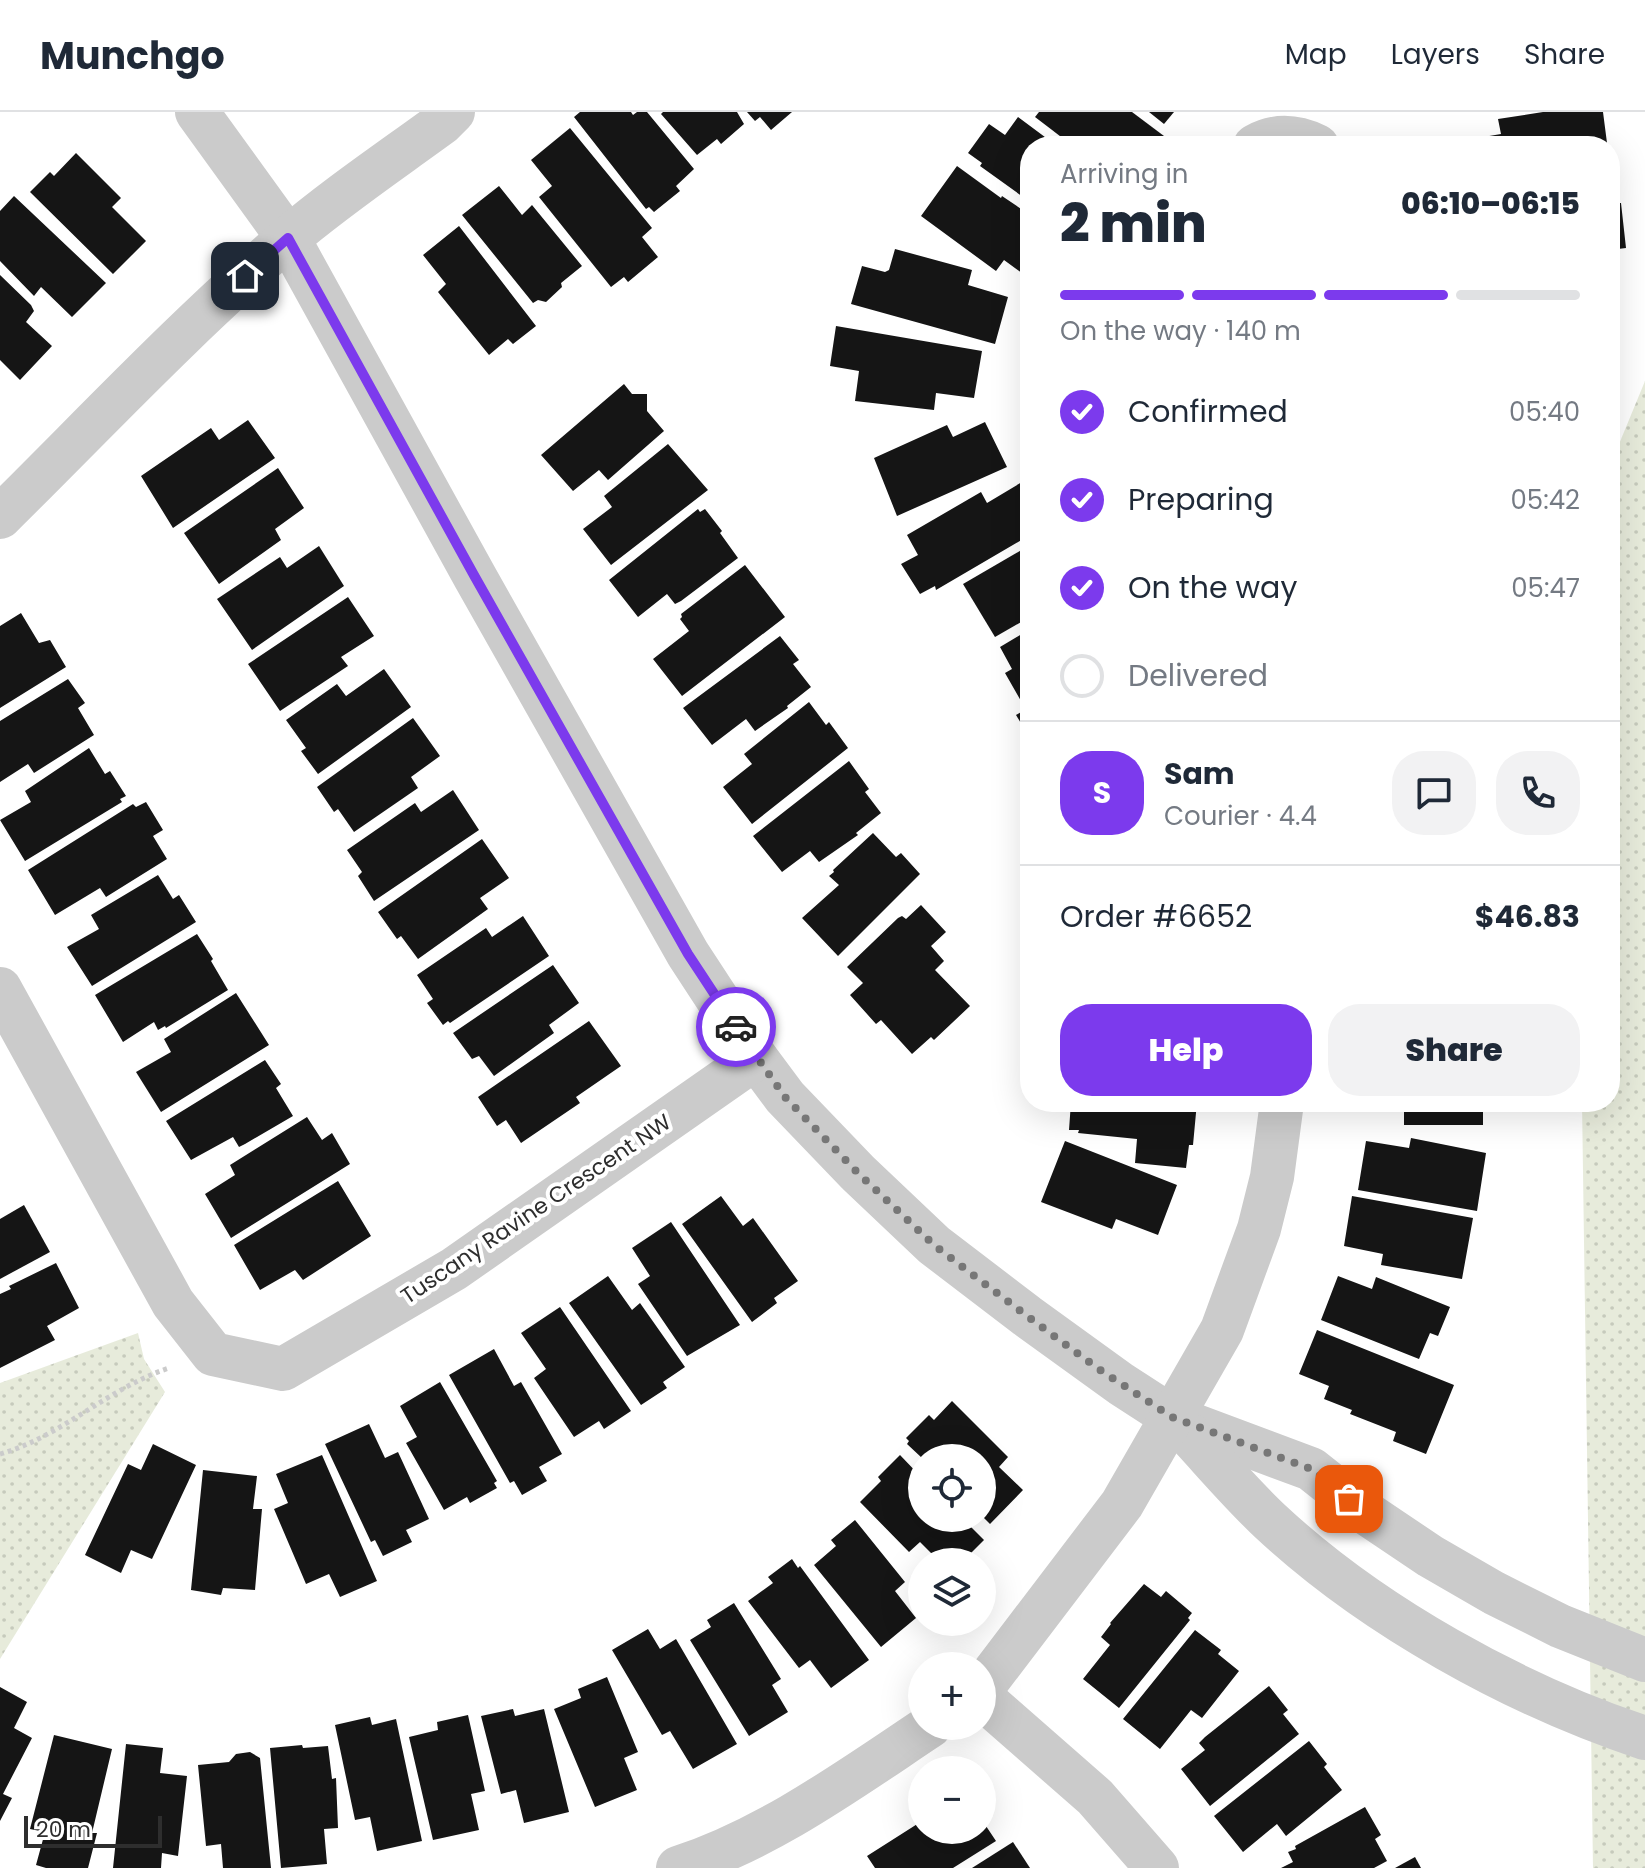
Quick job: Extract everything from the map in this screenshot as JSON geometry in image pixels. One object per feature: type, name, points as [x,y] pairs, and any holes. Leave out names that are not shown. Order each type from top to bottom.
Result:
[{"type":"street","points":[[197,112],[288,238],[688,954],[785,1097],[858,1173],[934,1245],[1088,1361],[1172,1417],[1271,1522],[1336,1575],[1405,1624],[1478,1666],[1554,1703],[1645,1738]]},
{"type":"street","points":[[0,517],[215,303],[288,238],[453,112]]},
{"type":"street","points":[[0,989],[173,1303],[213,1354]]},
{"type":"street","name":"Tuscany Ravine Crescent NW","points":[[213,1354],[283,1369],[454,1269],[756,1058]]},
{"type":"street","points":[[996,1670],[1122,1504],[1222,1330],[1242,1280],[1272,1177],[1281,1112]]},
{"type":"street","points":[[1172,1417],[1311,1469],[1393,1531],[1494,1593],[1560,1626],[1645,1660]]},
{"type":"street","points":[[996,1710],[1095,1797],[1157,1868]]},
{"type":"street","points":[[678,1868],[742,1841],[793,1814],[908,1740]]},
{"type":"path","points":[[0,1454],[27,1447],[141,1378],[213,1354]]},
{"type":"green space","points":[[1645,381],[1645,1868],[1593,1868],[1582,1112],[1620,1112],[1620,442]]},
{"type":"green space","points":[[138,1333],[144,1359],[165,1392],[0,1659],[0,1383]]},
{"type":"building","points":[[580,112],[631,112],[633,115],[647,112],[694,169],[676,186],[680,191],[654,212],[649,207],[646,209],[574,117]]},
{"type":"building","points":[[737,112],[744,124],[721,144],[717,139],[697,155],[661,114]]},
{"type":"building","points":[[747,112],[792,112],[771,130],[760,117],[755,121]]},
{"type":"building","points":[[1039,112],[1132,112],[1164,136],[1060,136],[1035,117]]},
{"type":"building","points":[[1149,112],[1174,112],[1164,124]]},
{"type":"building","points":[[1543,112],[1603,112],[1606,136],[1489,136],[1501,134],[1498,119]]},
{"type":"building","points":[[1018,117],[1044,136],[1020,136],[1020,195],[980,166],[982,163],[968,153],[989,124],[1005,135]]},
{"type":"building","points":[[570,128],[652,228],[642,237],[658,257],[628,282],[624,277],[611,287],[539,197],[552,186],[531,160]]},
{"type":"building","points":[[76,153],[121,198],[112,207],[146,241],[113,274],[30,192],[50,172],[54,176]]},
{"type":"building","points":[[957,166],[1020,208],[1020,272],[1004,260],[996,271],[921,216]]},
{"type":"building","points":[[499,186],[522,215],[532,205],[582,266],[561,283],[562,287],[546,302],[538,300],[533,303],[462,215]]},
{"type":"building","points":[[14,196],[106,283],[72,317],[41,287],[34,296],[0,261],[0,211]]},
{"type":"building","points":[[1620,203],[1621,203],[1626,248],[1620,249]]},
{"type":"building","points":[[459,226],[536,326],[513,344],[508,339],[489,355],[438,292],[446,284],[423,255]]},
{"type":"building","points":[[895,249],[972,270],[968,285],[1008,297],[995,344],[851,304],[862,266],[885,272],[889,270]]},
{"type":"building","points":[[0,275],[31,305],[34,311],[26,322],[52,346],[20,380],[0,360]]},
{"type":"building","points":[[836,326],[982,351],[974,398],[936,393],[934,410],[855,401],[859,371],[830,366]]},
{"type":"building","points":[[624,384],[632,394],[647,394],[647,411],[664,431],[608,480],[599,470],[573,491],[541,455]]},
{"type":"building","points":[[248,420],[275,458],[173,528],[141,476],[211,428],[219,440]]},
{"type":"building","points":[[985,422],[1007,467],[897,516],[874,458],[947,425],[953,437]]},
{"type":"building","points":[[668,444],[708,490],[611,565],[583,529],[612,507],[604,496]]},
{"type":"building","points":[[278,468],[304,508],[275,529],[281,540],[219,584],[184,533]]},
{"type":"building","points":[[1020,483],[1020,541],[936,590],[935,586],[920,594],[901,564],[918,555],[907,535],[981,492],[987,503]]},
{"type":"building","points":[[698,509],[700,512],[705,509],[738,558],[681,601],[675,604],[667,594],[638,617],[609,580]]},
{"type":"building","points":[[319,546],[344,586],[252,650],[217,599],[280,557],[287,568]]},
{"type":"building","points":[[1020,551],[1020,623],[995,637],[963,584]]},
{"type":"building","points":[[745,565],[785,617],[682,696],[653,659],[689,631],[680,619],[681,614]]},
{"type":"building","points":[[348,597],[374,636],[341,657],[348,666],[280,711],[248,664]]},
{"type":"building","points":[[21,613],[39,643],[50,640],[66,667],[0,708],[0,626]]},
{"type":"building","points":[[1020,635],[1020,699],[1005,673],[1012,669],[1000,647]]},
{"type":"building","points":[[780,636],[799,660],[793,664],[811,687],[755,731],[746,719],[712,745],[683,708]]},
{"type":"building","points":[[384,669],[411,707],[318,774],[301,751],[306,748],[286,720],[337,684],[346,696]]},
{"type":"building","points":[[68,679],[85,703],[78,708],[94,735],[34,773],[28,764],[0,782],[0,721]]},
{"type":"building","points":[[809,702],[848,748],[752,824],[723,787],[752,764],[744,754]]},
{"type":"building","points":[[413,718],[440,756],[411,777],[418,788],[354,832],[338,809],[334,812],[317,787]]},
{"type":"building","points":[[89,748],[105,774],[110,771],[126,796],[120,799],[122,802],[25,861],[0,820],[31,802],[25,791]]},
{"type":"building","points":[[849,761],[869,789],[865,792],[881,813],[856,833],[858,835],[819,862],[810,851],[782,872],[753,836]]},
{"type":"building","points":[[453,790],[479,830],[374,901],[358,876],[362,872],[347,850],[415,803],[421,812]]},
{"type":"building","points":[[146,802],[163,830],[153,836],[167,859],[106,897],[100,888],[55,915],[28,870],[133,804],[136,807]]},
{"type":"building","points":[[873,833],[896,857],[901,853],[920,874],[838,956],[802,918],[839,885],[829,876]]},
{"type":"building","points":[[482,839],[509,878],[480,898],[488,909],[418,959],[401,936],[397,939],[378,912]]},
{"type":"building","points":[[158,875],[173,899],[179,895],[196,922],[92,986],[67,947],[99,929],[91,915]]},
{"type":"building","points":[[921,905],[946,932],[931,946],[944,961],[935,970],[970,1006],[934,1040],[931,1037],[912,1054],[881,1020],[876,1024],[850,995],[863,983],[847,967],[898,918],[902,916],[906,919]]},
{"type":"building","points":[[523,916],[549,956],[443,1025],[427,1003],[433,999],[417,975],[486,928],[492,937]]},
{"type":"building","points":[[197,934],[228,990],[166,1028],[158,1030],[154,1022],[123,1042],[95,995]]},
{"type":"building","points":[[553,965],[579,1003],[549,1025],[554,1033],[494,1076],[479,1056],[472,1059],[453,1033]]},
{"type":"building","points":[[236,993],[269,1045],[161,1112],[136,1072],[171,1052],[164,1039]]},
{"type":"building","points":[[589,1021],[621,1066],[576,1097],[580,1103],[521,1143],[506,1120],[497,1126],[478,1097]]},
{"type":"building","points":[[265,1060],[281,1084],[276,1088],[293,1116],[239,1147],[233,1137],[191,1160],[166,1121]]},
{"type":"building","points":[[1070,1112],[1196,1112],[1193,1145],[1189,1145],[1186,1168],[1135,1163],[1137,1139],[1069,1130]]},
{"type":"building","points":[[1404,1112],[1483,1112],[1483,1125],[1404,1125]]},
{"type":"building","points":[[307,1117],[322,1140],[332,1133],[350,1164],[231,1238],[205,1194],[235,1175],[230,1165]]},
{"type":"building","points":[[1411,1138],[1486,1153],[1477,1211],[1358,1190],[1366,1141],[1409,1148]]},
{"type":"building","points":[[1065,1141],[1177,1185],[1158,1235],[1116,1219],[1112,1229],[1041,1202]]},
{"type":"building","points":[[338,1181],[371,1236],[303,1280],[295,1270],[260,1290],[234,1245]]},
{"type":"building","points":[[721,1196],[743,1226],[753,1218],[798,1281],[774,1298],[777,1303],[752,1322],[682,1224]]},
{"type":"building","points":[[1352,1196],[1473,1218],[1462,1279],[1381,1265],[1383,1254],[1344,1246]]},
{"type":"building","points":[[24,1205],[50,1252],[0,1279],[0,1219]]},
{"type":"building","points":[[671,1222],[740,1325],[687,1356],[638,1284],[650,1276],[632,1248]]},
{"type":"building","points":[[56,1263],[79,1308],[47,1326],[55,1340],[0,1368],[0,1294],[11,1289],[9,1286]]},
{"type":"building","points":[[608,1276],[632,1310],[640,1303],[685,1367],[663,1382],[667,1388],[641,1405],[569,1303]]},
{"type":"building","points":[[1338,1276],[1372,1289],[1376,1277],[1450,1307],[1438,1336],[1430,1333],[1419,1359],[1321,1320]]},
{"type":"building","points":[[560,1307],[631,1411],[604,1429],[599,1421],[574,1437],[534,1378],[546,1369],[521,1333]]},
{"type":"building","points":[[1317,1330],[1454,1385],[1426,1454],[1393,1441],[1396,1432],[1350,1414],[1352,1410],[1324,1399],[1329,1386],[1299,1374]]},
{"type":"building","points":[[494,1349],[514,1386],[521,1382],[562,1454],[539,1467],[547,1481],[522,1495],[514,1481],[510,1483],[449,1375]]},
{"type":"building","points":[[440,1382],[497,1481],[494,1483],[497,1488],[470,1503],[467,1497],[444,1510],[406,1443],[417,1437],[400,1406]]},
{"type":"building","points":[[952,1401],[995,1444],[907,1444],[909,1441],[906,1438],[929,1415],[934,1420]]},
{"type":"building","points":[[369,1424],[385,1458],[398,1452],[429,1519],[406,1530],[412,1542],[383,1556],[375,1540],[371,1542],[325,1444]]},
{"type":"building","points":[[153,1444],[196,1465],[152,1559],[131,1550],[121,1573],[85,1555],[128,1464],[141,1470]]},
{"type":"building","points":[[996,1445],[1008,1457],[999,1467],[1023,1490],[996,1518]]},
{"type":"building","points":[[322,1455],[377,1581],[340,1597],[329,1574],[306,1584],[274,1509],[288,1503],[276,1474]]},
{"type":"building","points":[[900,1455],[908,1463],[908,1532],[976,1532],[984,1540],[976,1548],[926,1548],[920,1542],[908,1551],[860,1502],[881,1481],[878,1477]]},
{"type":"building","points":[[203,1470],[257,1476],[253,1509],[262,1509],[255,1590],[223,1588],[221,1595],[191,1590]]},
{"type":"building","points":[[855,1520],[905,1582],[895,1591],[908,1608],[908,1625],[881,1647],[814,1565],[836,1546],[831,1540]]},
{"type":"building","points":[[792,1559],[869,1660],[831,1688],[810,1660],[799,1668],[748,1601],[773,1583],[768,1577]]},
{"type":"building","points":[[1144,1584],[1161,1597],[1166,1591],[1192,1613],[1188,1618],[1190,1620],[1119,1708],[1083,1679],[1110,1645],[1101,1637]]},
{"type":"building","points":[[734,1603],[781,1679],[772,1685],[788,1712],[749,1736],[690,1640],[711,1627],[707,1620]]},
{"type":"building","points":[[648,1629],[660,1649],[676,1639],[737,1744],[693,1769],[670,1731],[662,1735],[612,1650]]},
{"type":"building","points":[[1195,1630],[1221,1650],[1218,1654],[1239,1671],[1202,1718],[1191,1710],[1160,1749],[1123,1719]]},
{"type":"building","points":[[607,1677],[638,1752],[624,1758],[637,1790],[595,1807],[554,1709],[581,1698],[578,1689]]},
{"type":"building","points":[[1269,1686],[1288,1710],[1283,1714],[1299,1734],[1210,1806],[1181,1769],[1205,1750],[1199,1743],[1205,1737]]},
{"type":"building","points":[[0,1687],[27,1702],[14,1728],[32,1738],[3,1794],[12,1798],[0,1821]]},
{"type":"building","points":[[513,1709],[515,1716],[544,1709],[569,1812],[524,1823],[516,1790],[501,1794],[481,1716]]},
{"type":"building","points":[[468,1715],[485,1791],[471,1794],[479,1830],[433,1840],[409,1737],[438,1730],[437,1722]]},
{"type":"building","points":[[370,1717],[372,1725],[396,1719],[422,1841],[377,1851],[370,1817],[355,1820],[335,1725]]},
{"type":"building","points":[[54,1735],[112,1749],[92,1833],[97,1833],[88,1868],[46,1868],[36,1865],[45,1832],[30,1829]]},
{"type":"building","points":[[1309,1741],[1342,1790],[1286,1836],[1277,1824],[1243,1852],[1214,1816]]},
{"type":"building","points":[[126,1744],[163,1748],[160,1773],[187,1776],[178,1856],[162,1853],[161,1868],[113,1868]]},
{"type":"building","points":[[302,1745],[303,1748],[328,1746],[332,1779],[336,1778],[338,1828],[324,1829],[327,1864],[281,1868],[270,1748]]},
{"type":"building","points":[[250,1752],[260,1758],[271,1868],[223,1868],[221,1844],[206,1846],[198,1765],[229,1762],[236,1754]]},
{"type":"building","points":[[1365,1807],[1381,1835],[1375,1839],[1387,1861],[1374,1868],[1281,1868],[1293,1862],[1288,1852],[1296,1849],[1295,1846]]},
{"type":"building","points":[[908,1830],[908,1844],[991,1844],[953,1868],[875,1868],[867,1856]]},
{"type":"building","points":[[1013,1842],[1030,1868],[972,1868]]},
{"type":"building","points":[[1415,1857],[1421,1868],[1395,1868]]},
{"type":"way so far","points":[[736,1027],[785,1097],[858,1173],[934,1245],[1100,1370],[1172,1417],[1311,1469],[1349,1499]]},
{"type":"route","points":[[245,276],[288,238],[688,954],[736,1027]]}]
